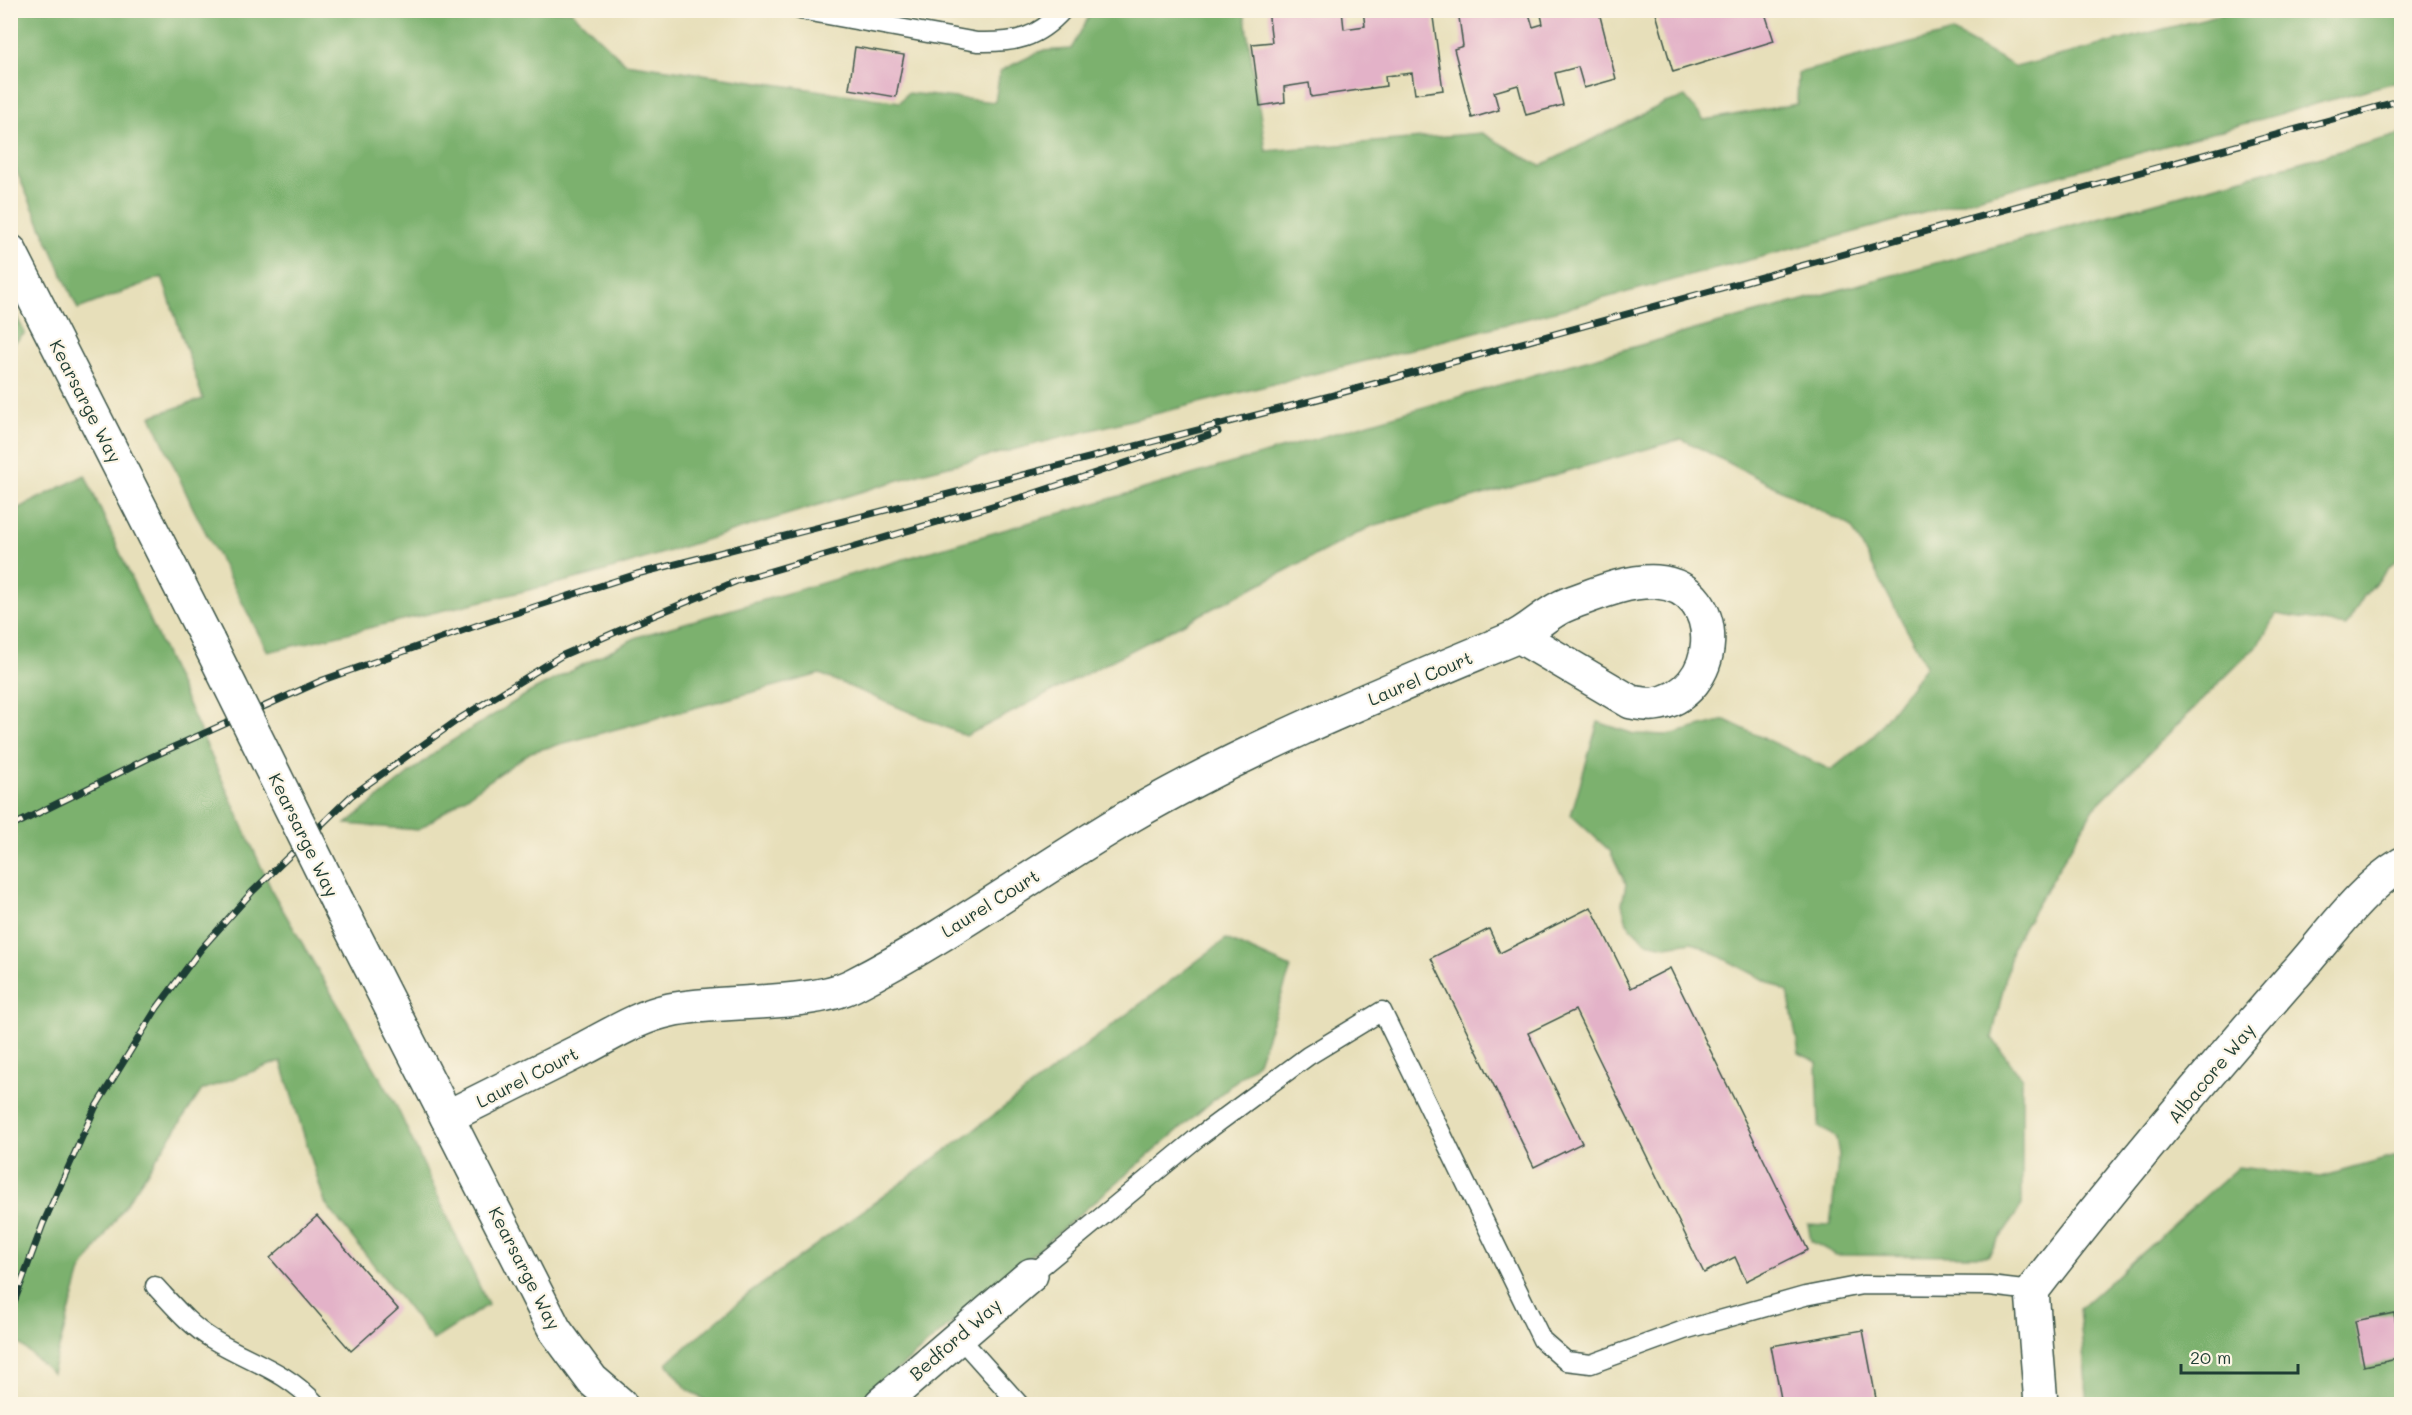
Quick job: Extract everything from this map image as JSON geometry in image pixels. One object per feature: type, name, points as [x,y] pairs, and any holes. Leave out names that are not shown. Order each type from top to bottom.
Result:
[{"type":"street","name":"Kearsarge Way","points":[[10,251],[555,1330],[594,1392],[620,1404]]},
{"type":"street","name":"Laurel Court","points":[[447,1117],[627,1026],[666,1011],[714,1004],[807,997],[847,988],[891,965],[1129,817],[1217,768],[1332,714],[1519,636],[1561,606],[1609,589],[1638,583],[1661,582],[1686,592],[1703,611],[1709,635],[1707,658],[1697,679],[1676,698],[1652,705],[1631,702],[1519,636]]},
{"type":"street","name":"Albacore Way","points":[[2032,1291],[2085,1222],[2272,1000],[2371,888],[2402,864]]},
{"type":"street","name":"Bedford Way","points":[[881,1404],[1031,1275]]},
{"type":"street","points":[[2032,1291],[2041,1404]]},
{"type":"lane","points":[[800,10],[977,42],[1001,42],[1024,39],[1048,27],[1063,10]]},
{"type":"lane","points":[[1031,1275],[1197,1138],[1308,1056],[1382,1011],[1542,1340],[1566,1361],[1591,1365],[1684,1330],[1805,1296],[1862,1285],[1990,1286],[2032,1291]]},
{"type":"lane","points":[[155,1286],[188,1320],[211,1339],[287,1377],[316,1404]]},
{"type":"lane","points":[[958,1336],[1019,1404]]},
{"type":"green space","points":[[11,10],[571,11],[625,63],[900,102],[907,93],[995,102],[1000,71],[1041,51],[1071,49],[1092,11],[1244,11],[1266,151],[1482,133],[1540,166],[1665,103],[1685,97],[1704,120],[1797,104],[1798,73],[1953,32],[2016,67],[2234,11],[2401,11],[2402,80],[1833,238],[1373,359],[925,472],[592,575],[268,652],[193,508],[151,416],[203,399],[162,277],[78,309],[11,159]]},
{"type":"green space","points":[[2401,134],[2401,554],[2364,596],[2346,626],[2276,614],[2261,641],[2094,808],[2013,945],[1992,1038],[2022,1078],[2022,1205],[1988,1256],[1836,1255],[1811,1241],[1808,1224],[1830,1225],[1839,1155],[1836,1138],[1819,1126],[1817,1062],[1799,1053],[1788,992],[1692,942],[1666,946],[1646,942],[1627,923],[1622,904],[1626,884],[1610,851],[1571,815],[1598,722],[1634,734],[1669,735],[1725,720],[1831,770],[1872,737],[1926,666],[1851,526],[1682,439],[1372,526],[966,736],[820,674],[531,752],[418,830],[346,824],[442,747],[530,692],[637,637],[1547,371]]},
{"type":"green space","points":[[10,304],[25,333],[11,346],[10,346]]},
{"type":"green space","points":[[85,475],[273,893],[395,1103],[488,1305],[433,1340],[325,1203],[281,1061],[202,1090],[81,1271],[52,1373],[11,1336],[11,512]]},
{"type":"green space","points":[[1226,939],[1291,968],[1258,1062],[857,1404],[711,1404],[687,1389],[667,1363],[747,1295],[978,1127]]},
{"type":"green space","points":[[2401,1155],[2401,1404],[2088,1404],[2079,1309],[2238,1167],[2321,1177]]},
{"type":"building","points":[[1268,10],[1342,10],[1344,29],[1365,26],[1363,10],[1432,10],[1443,90],[1415,94],[1412,73],[1385,76],[1386,86],[1311,97],[1309,83],[1284,87],[1285,102],[1260,106],[1252,44],[1272,42]]},
{"type":"building","points":[[1458,10],[1528,10],[1533,27],[1543,24],[1540,10],[1599,12],[1616,79],[1584,88],[1578,67],[1555,73],[1563,105],[1526,115],[1518,85],[1494,92],[1499,110],[1472,118],[1454,49],[1463,46]]},
{"type":"building","points":[[1655,10],[1764,10],[1774,41],[1673,72]]},
{"type":"building","points":[[855,47],[904,55],[896,97],[849,89]]},
{"type":"building","points":[[1591,907],[1631,988],[1670,968],[1808,1250],[1746,1281],[1735,1257],[1704,1273],[1575,1010],[1528,1033],[1582,1143],[1534,1167],[1431,958],[1489,929],[1500,953]]},
{"type":"building","points":[[317,1216],[398,1309],[351,1351],[270,1258]]},
{"type":"building","points":[[2394,1313],[2402,1358],[2364,1366],[2355,1321]]},
{"type":"building","points":[[1863,1330],[1877,1404],[1782,1404],[1771,1346]]},
{"type":"railway","points":[[10,827],[149,758],[323,680],[484,623],[637,574],[1330,396],[2402,100]]},
{"type":"railway","points":[[10,1313],[43,1224],[95,1108],[157,1008],[201,949],[252,892],[351,796],[459,719],[561,656],[648,618],[737,581],[1026,496],[1218,432]]}]
